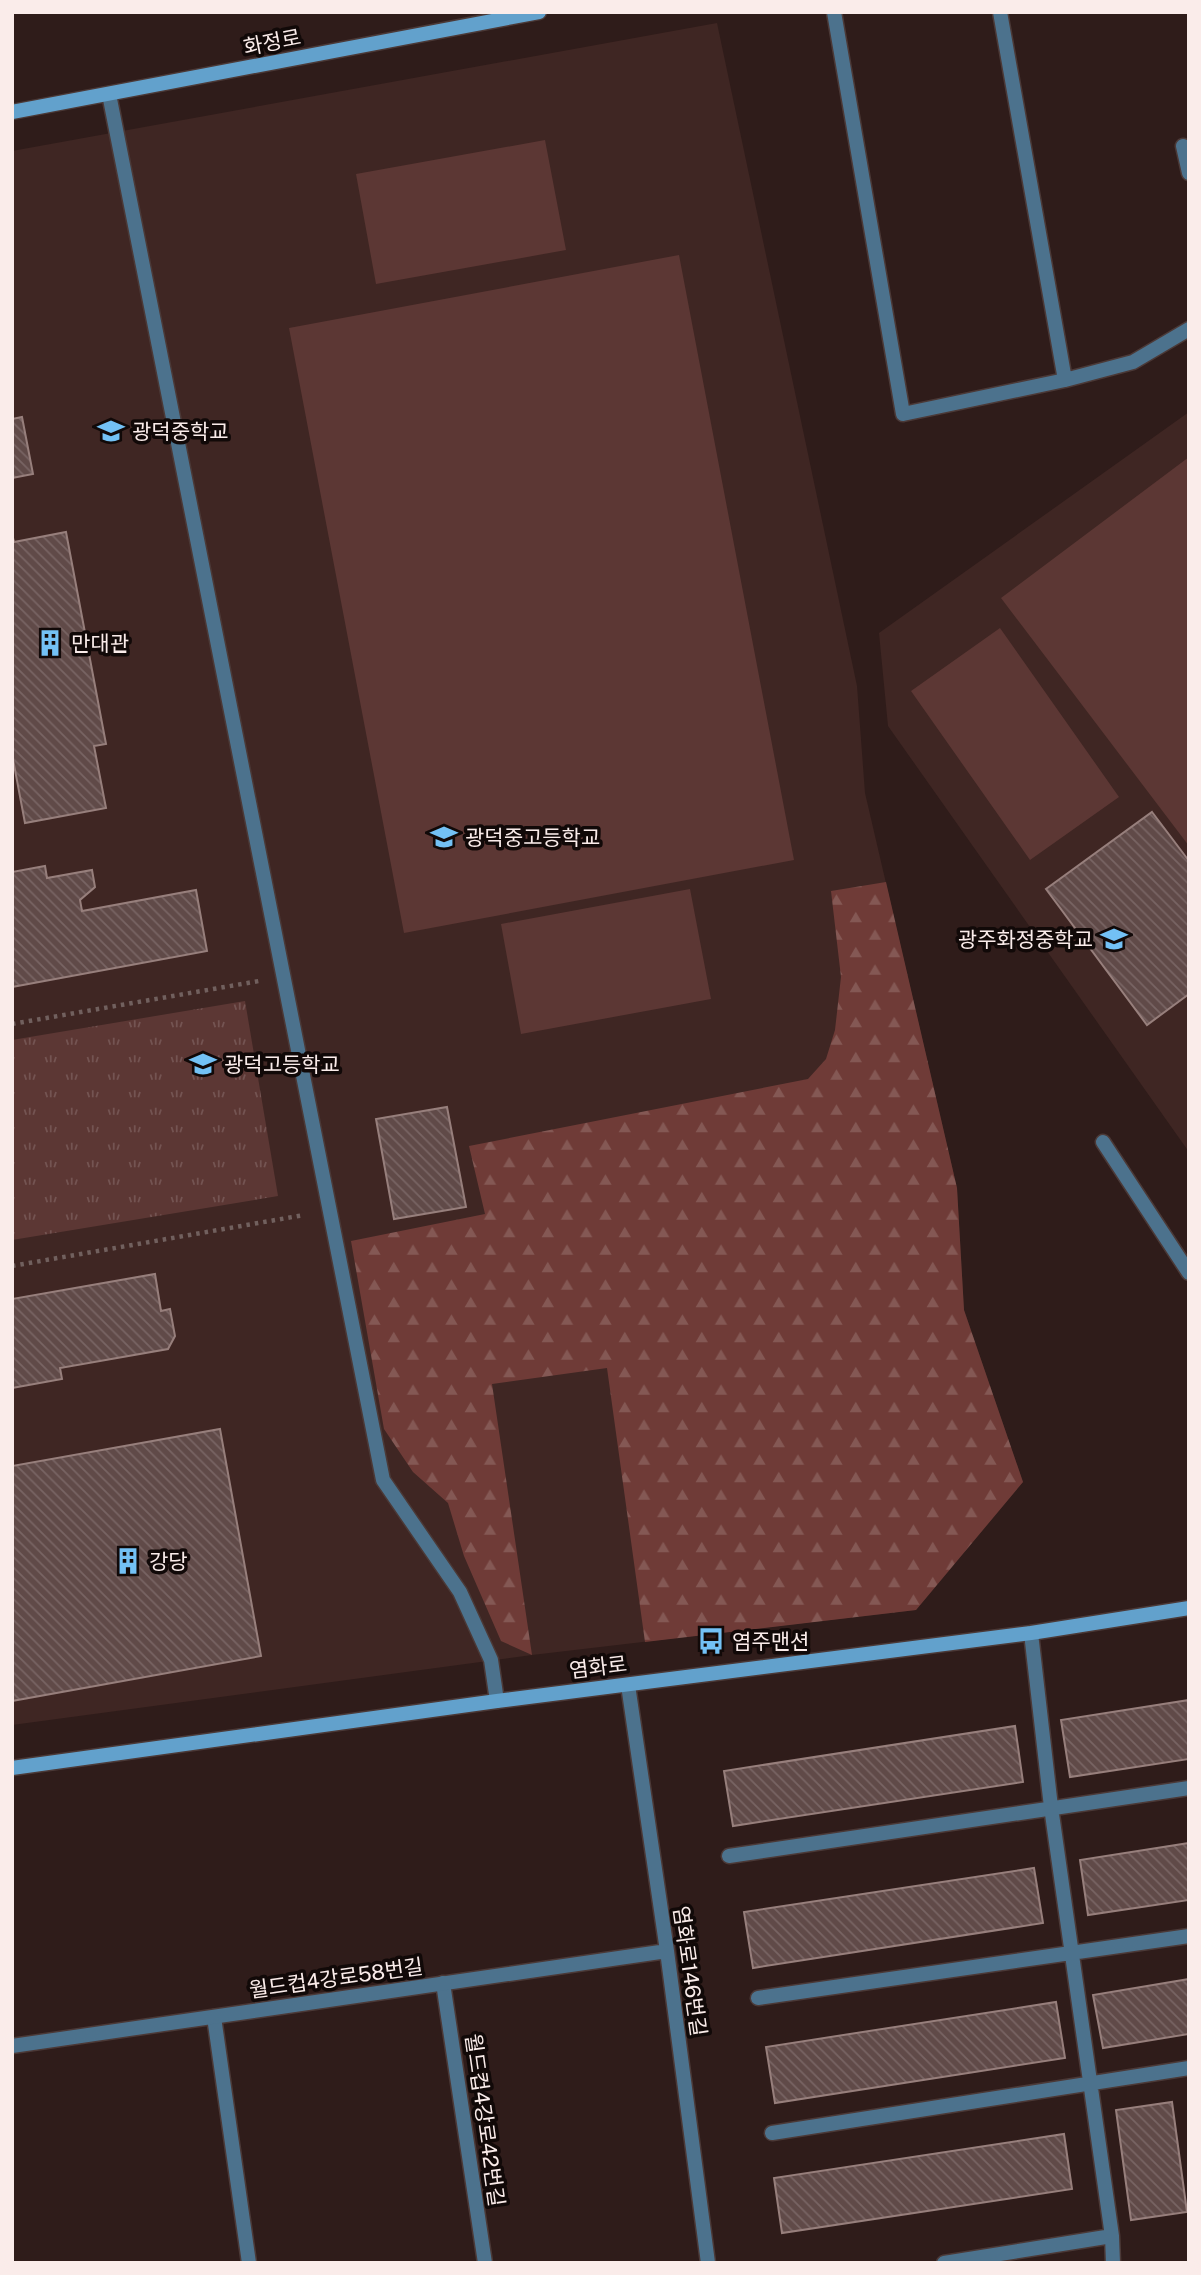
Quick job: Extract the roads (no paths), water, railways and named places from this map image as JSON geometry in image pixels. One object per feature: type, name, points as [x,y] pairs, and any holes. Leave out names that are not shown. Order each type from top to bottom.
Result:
[{"type":"street","name":"화정로","points":[[12,112],[539,12]]},
{"type":"street","points":[[834,12],[903,414],[1065,380],[1132,362],[1189,329]]},
{"type":"street","points":[[1000,12],[1065,380]]},
{"type":"street","points":[[109,94],[383,1480],[460,1592],[491,1660],[497,1701]]},
{"type":"street","points":[[1184,146],[1189,173]]},
{"type":"street","points":[[1103,1142],[1189,1273]]},
{"type":"street","name":"염화로","points":[[12,1768],[497,1701],[1031,1633],[1189,1608]]},
{"type":"street","points":[[1031,1633],[1051,1807],[1112,2236],[1113,2263]]},
{"type":"street","name":"염화로146번길","points":[[628,1685],[667,1951],[708,2263]]},
{"type":"street","points":[[729,1856],[1189,1788]]},
{"type":"street","points":[[758,1998],[1189,1936]]},
{"type":"street","name":"월드컵4강로58번길","points":[[12,2046],[667,1951]]},
{"type":"street","name":"월드컵4강로42번길","points":[[443,1983],[485,2263]]},
{"type":"street","points":[[214,2017],[249,2263]]},
{"type":"street","points":[[772,2133],[1189,2068]]},
{"type":"street","points":[[944,2263],[1112,2236]]},
{"type":"place","name":"광덕중학교","points":[[111,431]]},
{"type":"place","name":"만대관","points":[[50,643]]},
{"type":"place","name":"광덕중고등학교","points":[[444,837]]},
{"type":"place","name":"광주화정중학교","points":[[1114,939]]},
{"type":"place","name":"광덕고등학교","points":[[203,1064]]},
{"type":"place","name":"강당","points":[[128,1561]]},
{"type":"place","name":"염주맨션","points":[[711,1641]]}]
